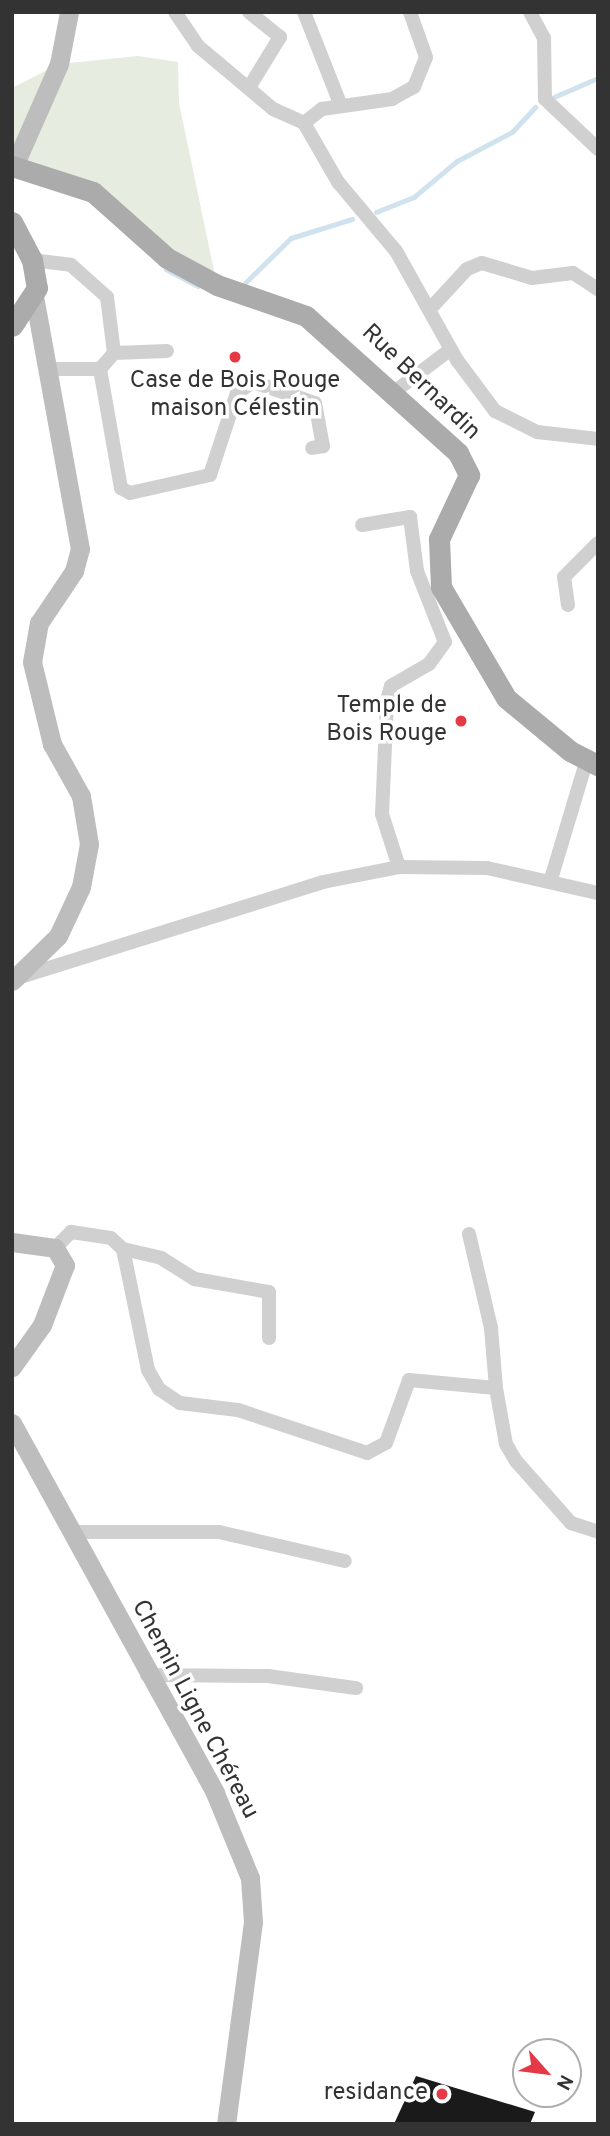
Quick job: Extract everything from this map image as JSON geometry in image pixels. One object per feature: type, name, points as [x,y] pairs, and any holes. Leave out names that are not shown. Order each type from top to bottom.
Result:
[{"type":"main road","name":"Rue Bernardin","points":[[13,166],[111,202],[167,258],[206,281],[306,316],[394,392],[468,468],[467,489],[439,539],[441,587],[506,698],[592,763]]},
{"type":"main road","points":[[12,222],[32,260],[34,296],[12,326]]},
{"type":"street","points":[[13,166],[59,64],[69,12]]},
{"type":"street","points":[[175,12],[198,46],[250,86],[273,109],[304,123],[338,182],[386,240],[430,309],[450,349],[502,418],[556,437],[598,439]]},
{"type":"street","points":[[249,12],[281,37],[250,86]]},
{"type":"street","points":[[304,12],[341,106]]},
{"type":"street","points":[[304,123],[322,109],[392,99],[414,87],[426,57],[410,12]]},
{"type":"street","points":[[530,12],[544,38],[545,99],[598,149]]},
{"type":"street","points":[[32,260],[71,265],[107,297],[114,353]]},
{"type":"street","points":[[430,309],[482,263],[532,278],[573,274],[598,289]]},
{"type":"street","points":[[13,980],[58,936],[81,887],[89,845],[81,796],[52,744],[32,662],[39,623],[74,571],[79,550],[34,296]]},
{"type":"street","points":[[394,392],[450,349]]},
{"type":"street","points":[[48,369],[100,369],[114,353],[167,351]]},
{"type":"street","points":[[100,369],[121,488],[130,493],[210,475],[237,393],[253,382],[315,403],[323,446],[312,448]]},
{"type":"street","points":[[362,525],[410,517],[417,571],[445,642],[429,664],[391,686],[387,700],[382,814],[399,867]]},
{"type":"street","points":[[568,605],[564,577],[598,543]]},
{"type":"street","points":[[551,879],[592,763]]},
{"type":"street","points":[[13,980],[338,879],[399,867],[488,868],[551,879],[598,893]]},
{"type":"street","points":[[55,1248],[71,1232],[111,1238],[123,1249],[161,1258],[195,1279],[269,1293],[269,1338]]},
{"type":"street","points":[[469,1234],[491,1328],[496,1388],[506,1444],[516,1461],[572,1523],[598,1532]]},
{"type":"street","points":[[12,1242],[55,1248]]},
{"type":"street","points":[[12,1367],[62,1285],[65,1265],[55,1248]]},
{"type":"street","points":[[123,1249],[148,1370],[159,1389],[180,1403],[238,1410],[367,1453],[386,1443],[409,1380],[496,1388]]},
{"type":"street","name":"Chemin Ligne Chéreau","points":[[12,1423],[147,1675],[215,1793],[250,1878],[253,1922],[226,2124]]},
{"type":"street","points":[[70,1532],[219,1532],[345,1561]]},
{"type":"street","points":[[147,1675],[268,1676],[356,1688]]},
{"type":"shaded area","points":[[138,56],[178,62],[179,103],[217,285],[111,202],[12,156],[12,88],[59,64]]},
{"type":"building","name":"residance","points":[[416,2076],[512,2105],[512,2108],[535,2112],[530,2124],[394,2124]]},
{"type":"waterway","points":[[554,97],[598,78]]},
{"type":"waterway","points":[[376,212],[414,197],[457,161],[512,132],[535,107]]},
{"type":"waterway","points":[[245,283],[291,238],[352,219]]},
{"type":"waterway","points":[[166,269],[198,286]]},
{"type":"place","name":"Case de Bois Rouge maison Célestin","points":[[235,357]]},
{"type":"place","name":"Temple de Bois Rouge","points":[[461,721]]},
{"type":"place","name":"residance","points":[[442,2094]]}]
